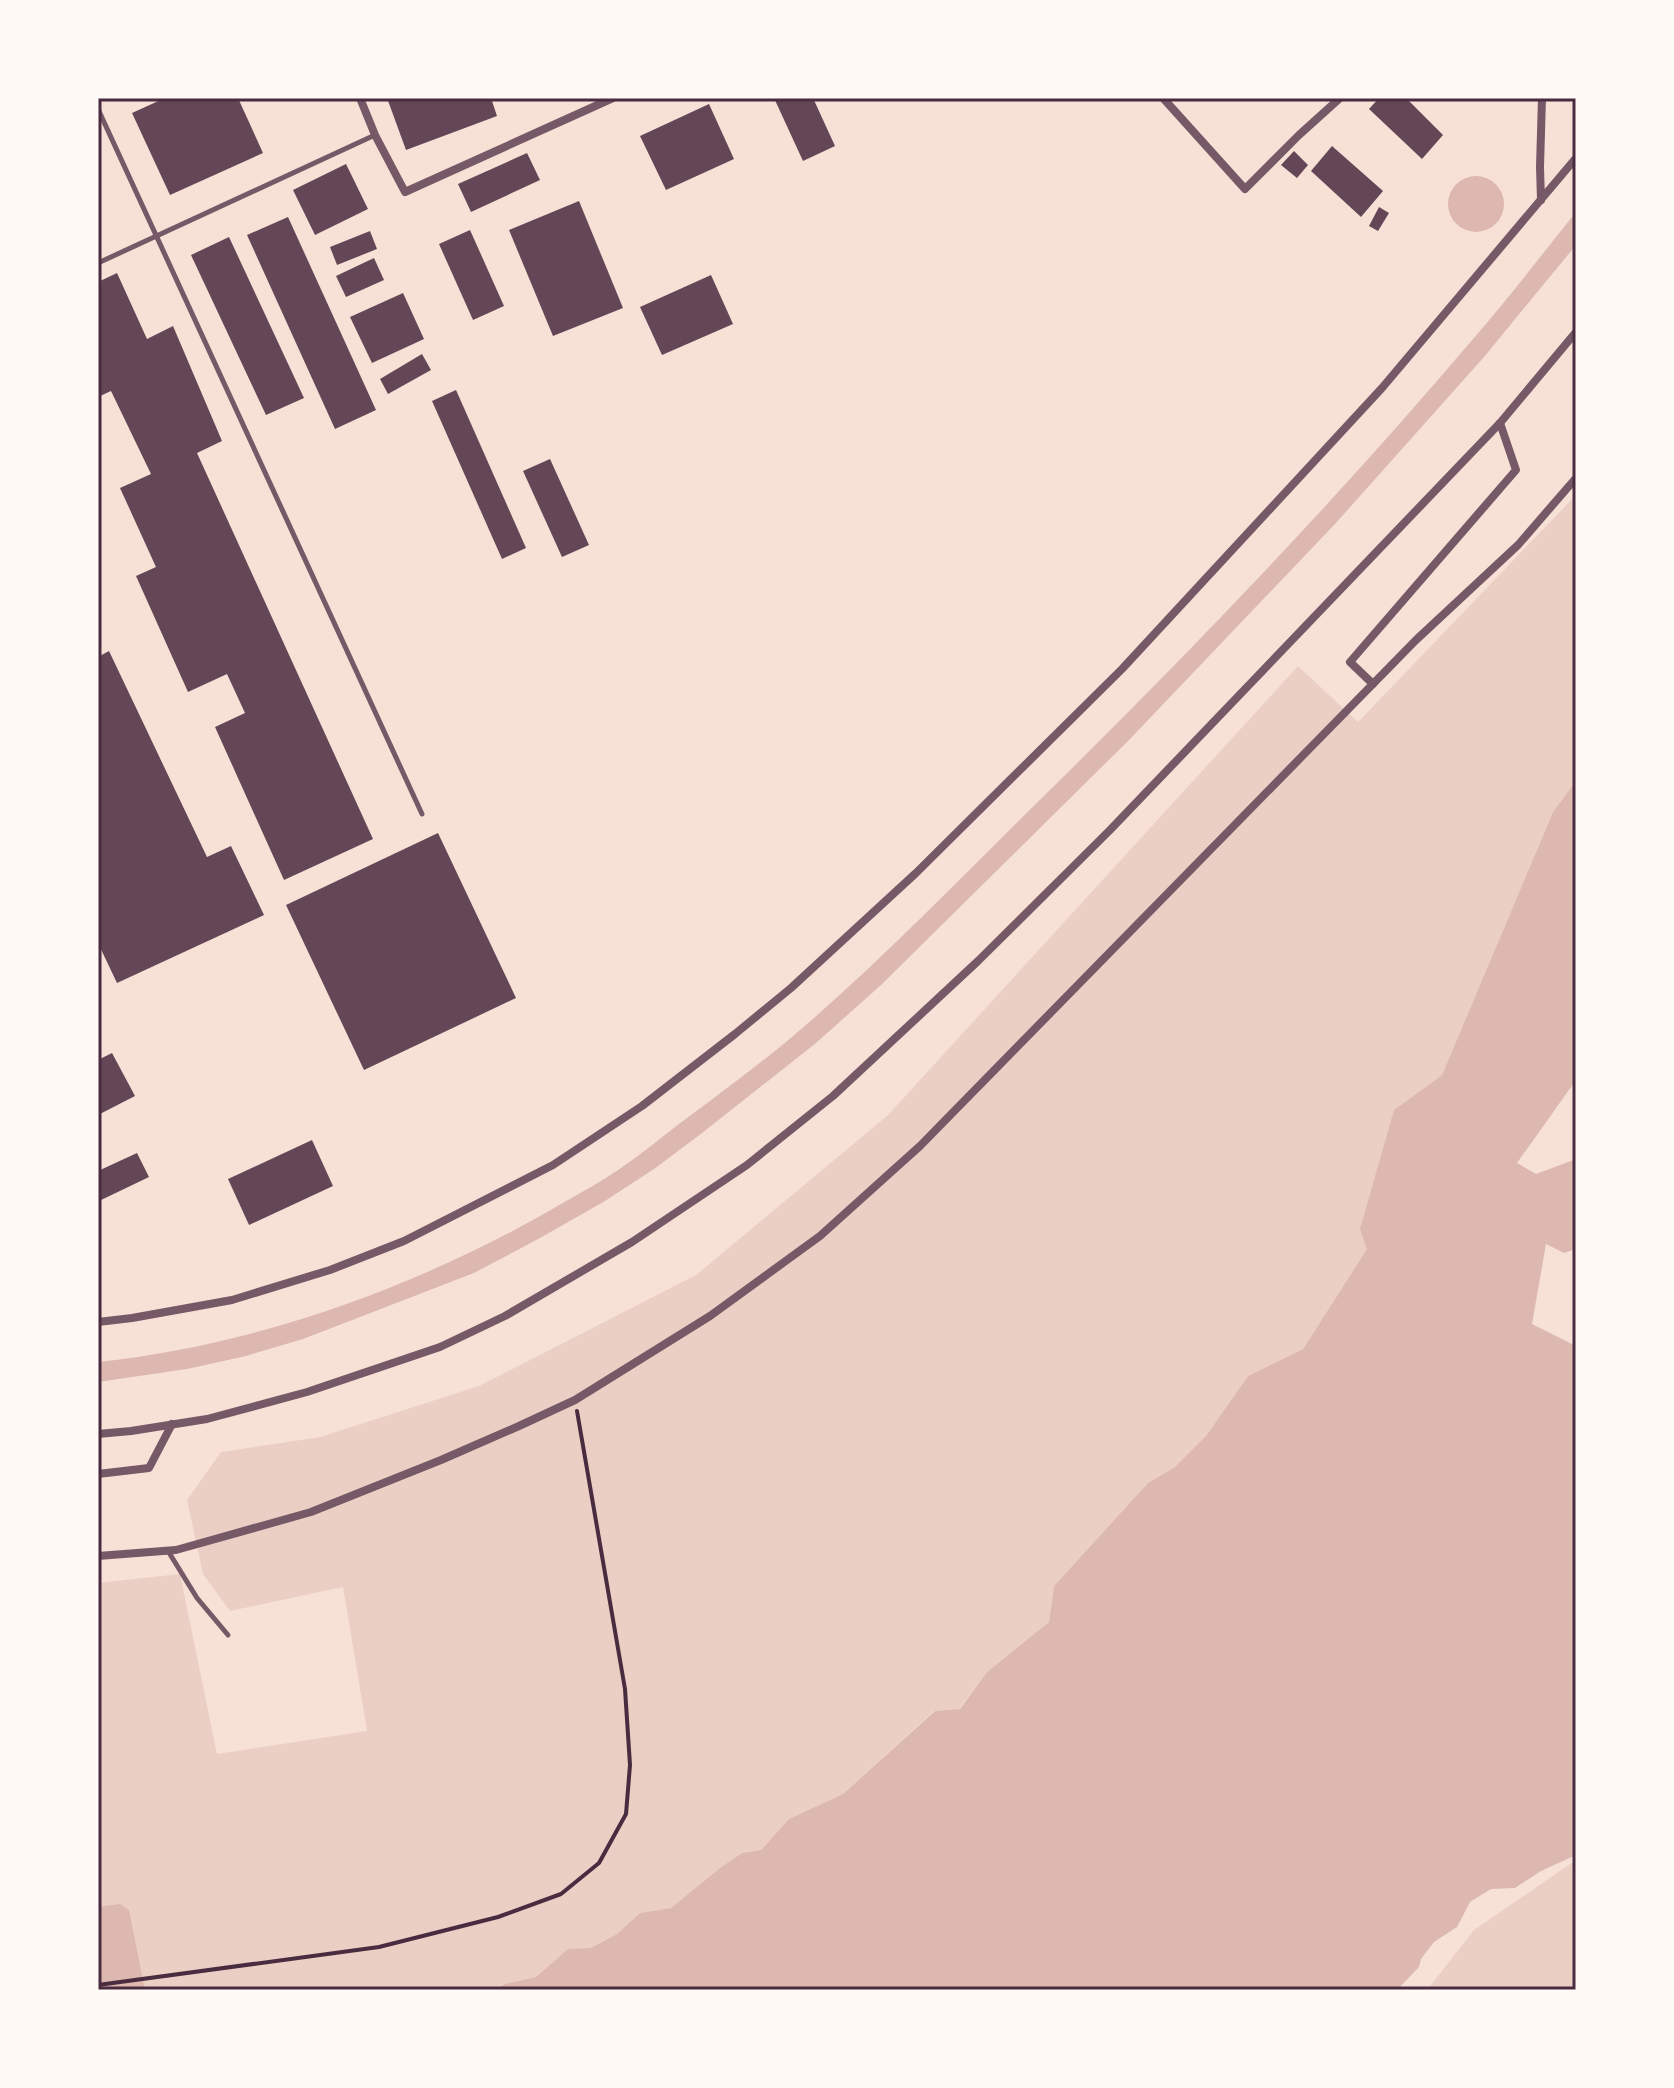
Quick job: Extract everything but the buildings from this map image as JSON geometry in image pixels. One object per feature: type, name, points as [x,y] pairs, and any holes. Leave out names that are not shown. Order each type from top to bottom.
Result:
[{"type":"street","points":[[360,98],[375,135],[405,192],[613,98]]},
{"type":"street","points":[[1163,98],[1245,189],[1340,98]]},
{"type":"street","points":[[1541,200],[1542,98]]},
{"type":"street","points":[[98,1322],[232,1300],[330,1270],[404,1241],[553,1165],[642,1106],[735,1034],[791,988],[916,873],[1122,669],[1382,388],[1576,158]]},
{"type":"street","points":[[98,1434],[207,1419],[307,1392],[440,1347],[505,1316],[632,1242],[747,1165],[833,1096],[989,950],[1174,764],[1500,423],[1576,332]]},
{"type":"street","points":[[1373,684],[1350,662],[1516,470],[1500,423]]},
{"type":"street","points":[[98,1556],[176,1550],[311,1512],[454,1454],[575,1400],[710,1316],[820,1236],[920,1146],[1416,640],[1518,545],[1576,478]]},
{"type":"street","points":[[98,1474],[149,1468],[172,1424]]},
{"type":"lane","points":[[98,109],[422,814]]},
{"type":"lane","points":[[98,263],[375,135]]},
{"type":"lane","points":[[167,1550],[197,1598],[228,1635]]},
{"type":"path","points":[[98,1985],[379,1947],[498,1917],[548,1899],[561,1894],[599,1863],[626,1814],[630,1765],[625,1689],[575,1400]]},
{"type":"shaded area","points":[[1476,176],[1496,184],[1504,204],[1496,224],[1476,232],[1456,224],[1448,204],[1456,184]]},
{"type":"shaded area","points":[[1576,212],[1576,245],[1484,357],[1335,524],[1129,740],[881,985],[816,1043],[654,1169],[605,1201],[474,1273],[303,1339],[246,1356],[187,1369],[98,1382],[98,1362],[159,1354],[281,1325],[342,1306],[458,1258],[612,1174],[762,1061],[888,950],[1214,625],[1423,398]]},
{"type":"shaded area","points":[[1576,495],[1576,781],[1553,812],[1442,1075],[1394,1110],[1367,1249],[1303,1349],[1248,1376],[1206,1436],[1175,1467],[1148,1483],[1054,1586],[1049,1622],[987,1672],[959,1709],[934,1711],[843,1794],[789,1819],[761,1850],[742,1853],[671,1908],[640,1913],[617,1934],[589,1948],[568,1949],[536,1977],[505,1984],[494,1990],[98,1990],[98,1583],[180,1574],[217,1754],[367,1731],[343,1587],[230,1611],[203,1574],[187,1500],[221,1452],[320,1437],[479,1386],[696,1275],[888,1115],[1298,666],[1358,722]]},
{"type":"shaded area","points":[[1576,781],[1576,1080],[1517,1163],[1536,1174],[1576,1159],[1576,1249],[1564,1253],[1546,1244],[1532,1324],[1576,1346],[1576,1855],[1541,1871],[1515,1888],[1491,1889],[1470,1902],[1457,1927],[1434,1942],[1421,1959],[1419,1967],[1397,1990],[495,1990],[505,1984],[536,1977],[568,1949],[590,1948],[617,1934],[640,1913],[671,1908],[742,1853],[761,1850],[789,1819],[843,1794],[935,1711],[960,1709],[987,1672],[1049,1622],[1054,1586],[1148,1483],[1175,1467],[1206,1436],[1248,1376],[1303,1349],[1367,1249],[1360,1229],[1394,1110],[1442,1075],[1553,812]]},
{"type":"shaded area","points":[[1576,1860],[1576,1990],[1427,1990],[1474,1930]]},
{"type":"shaded area","points":[[120,1904],[129,1910],[145,1990],[98,1990],[98,1907]]}]
